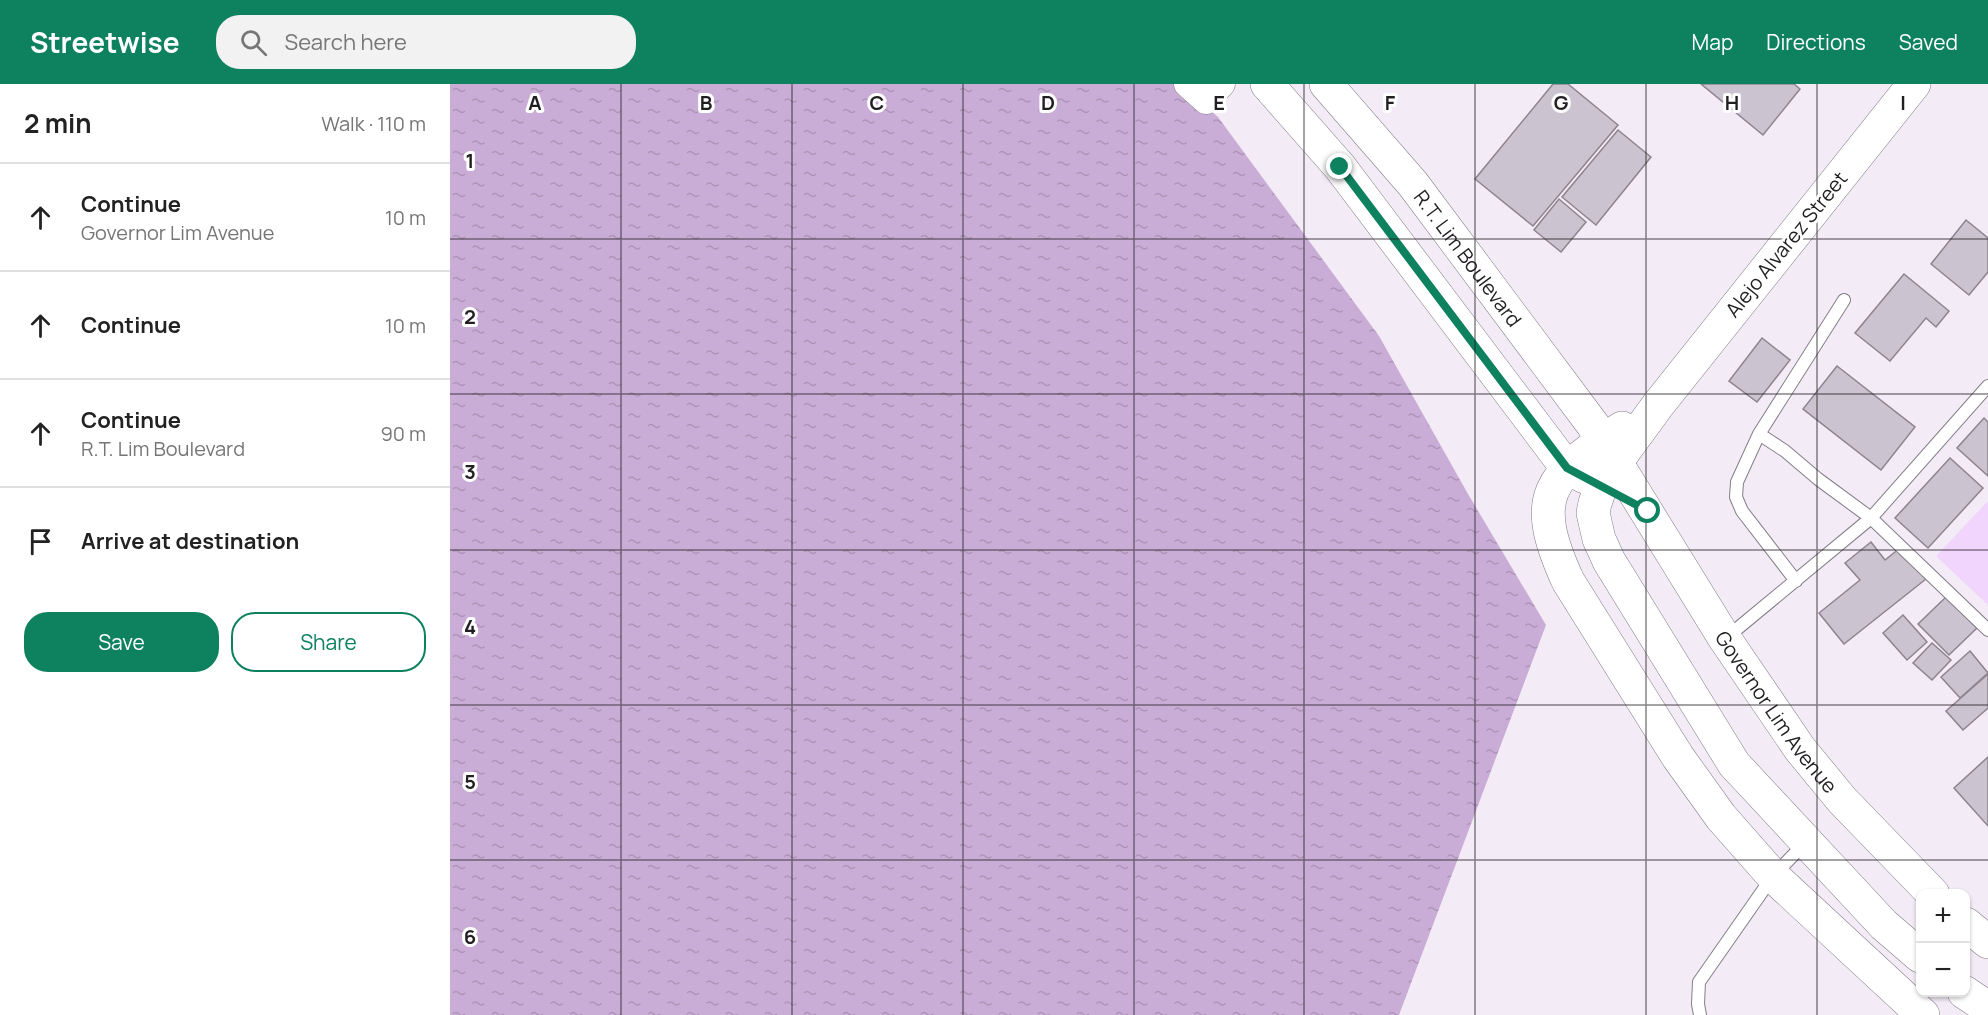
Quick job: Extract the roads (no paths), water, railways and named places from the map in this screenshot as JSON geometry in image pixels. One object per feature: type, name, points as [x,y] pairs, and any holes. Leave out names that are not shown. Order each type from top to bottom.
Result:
[{"type":"main road","points":[[1267,84],[1340,167],[1567,468],[1553,488],[1549,500],[1549,531],[1555,553],[1568,580],[1678,757],[1721,817],[1773,876],[1923,1015]]},
{"type":"main road","name":"R.T. Lim Boulevard","points":[[1326,84],[1413,184],[1607,462]]},
{"type":"main road","name":"Alejo Alvarez Street","points":[[1607,462],[1658,405],[1914,84]]},
{"type":"main road","points":[[1607,462],[1593,513],[1599,540],[1609,561],[1734,764],[1884,925],[1916,953]]},
{"type":"main road","name":"Governor Lim Avenue","points":[[1567,468],[1607,462],[1648,511],[1725,639],[1800,749],[1842,800],[1928,889]]},
{"type":"main road","points":[[1970,928],[1988,942]]},
{"type":"main road","points":[[1970,997],[1988,1008]]},
{"type":"street","points":[[1187,84],[1206,101],[1222,84]]},
{"type":"lane","points":[[1796,581],[1742,511],[1736,497],[1737,483],[1759,434],[1844,300]]},
{"type":"lane","points":[[1725,639],[1871,518],[1988,386]]},
{"type":"lane","points":[[1759,434],[1785,451],[1818,479],[1871,518],[1988,630]]},
{"type":"lane","points":[[1700,1015],[1699,982],[1773,876],[1807,841]]},
{"type":"water","points":[[450,84],[1181,84],[1218,117],[1379,336],[1468,494],[1546,625],[1399,1015],[450,1015]]}]
